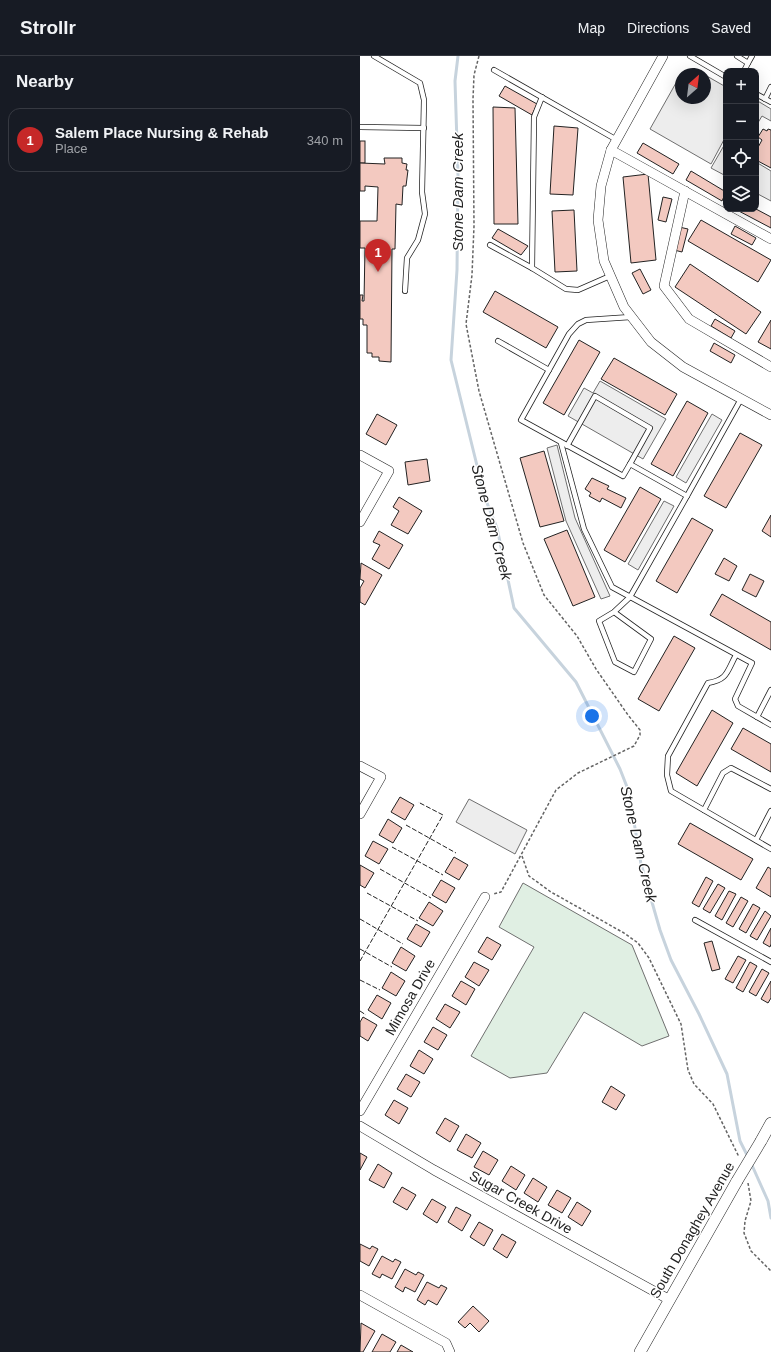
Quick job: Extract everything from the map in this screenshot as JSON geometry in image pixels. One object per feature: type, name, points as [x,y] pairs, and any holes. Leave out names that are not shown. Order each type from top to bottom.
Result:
[{"type":"street","points":[[663,56],[611,150],[601,186],[598,220],[604,261],[624,307],[651,342],[683,367],[771,415]]},
{"type":"street","points":[[611,150],[771,239]]},
{"type":"street","points":[[685,191],[664,286],[689,319],[771,367]]},
{"type":"street","points":[[360,455],[389,471],[360,522]]},
{"type":"street","points":[[360,766],[381,778],[360,814]]},
{"type":"street","name":"Mimosa Drive","points":[[360,1111],[484,897]]},
{"type":"street","name":"South Donaghey Avenue","points":[[640,1352],[742,1180],[771,1123]]},
{"type":"street","name":"Sugar Creek Drive","points":[[360,1126],[434,1170],[670,1300]]},
{"type":"street","points":[[360,1295],[446,1343],[450,1352]]},
{"type":"lane","points":[[374,56],[420,83],[424,100],[422,192],[425,214],[418,240],[407,258],[405,291]]},
{"type":"lane","points":[[690,56],[723,74]]},
{"type":"lane","points":[[737,56],[748,63]]},
{"type":"lane","points":[[746,68],[752,56]]},
{"type":"lane","points":[[494,70],[617,140]]},
{"type":"lane","points":[[765,98],[771,87]]},
{"type":"lane","points":[[759,95],[771,102]]},
{"type":"lane","points":[[532,268],[534,117],[542,98]]},
{"type":"lane","points":[[360,127],[424,128]]},
{"type":"lane","points":[[490,245],[566,289],[578,290],[610,276]]},
{"type":"lane","points":[[567,446],[596,396],[650,428],[623,476],[561,443],[521,420],[569,334],[578,324],[586,320],[631,317]]},
{"type":"lane","points":[[498,341],[549,370]]},
{"type":"lane","points":[[614,612],[651,639],[634,672],[615,662],[599,621],[614,612],[630,597],[741,398]]},
{"type":"lane","points":[[561,443],[584,529],[612,587],[752,663],[735,699],[738,706],[771,725]]},
{"type":"lane","points":[[630,464],[687,496]]},
{"type":"lane","points":[[736,654],[723,678],[720,681],[708,683],[668,756],[667,775],[671,791],[771,848]]},
{"type":"lane","points":[[757,717],[771,690]]},
{"type":"lane","points":[[704,810],[723,773],[731,768],[771,789]]},
{"type":"lane","points":[[756,840],[771,811]]},
{"type":"lane","points":[[695,920],[771,962]]},
{"type":"path","points":[[484,897],[501,892],[556,790],[571,777],[627,750]]},
{"type":"path","points":[[522,854],[529,876],[551,892],[624,933],[638,944],[649,958],[681,1024],[688,1070],[694,1084],[713,1104],[741,1160]]},
{"type":"path","points":[[742,1180],[751,1201],[745,1221],[744,1233],[751,1251],[771,1271]]},
{"type":"green space","points":[[523,883],[632,945],[669,1036],[642,1046],[584,1012],[547,1073],[510,1078],[471,1056],[534,947],[499,927]]},
{"type":"shaded area","points":[[711,78],[723,85],[723,142],[711,164],[650,129],[675,85],[675,104],[711,104]]},
{"type":"shaded area","points":[[759,102],[771,109],[771,121],[762,116],[759,121]]},
{"type":"shaded area","points":[[723,147],[723,174],[711,168]]},
{"type":"shaded area","points":[[759,164],[771,171],[771,201],[759,195]]},
{"type":"shaded area","points":[[600,381],[666,419],[643,459],[568,416],[584,388],[593,393]]},
{"type":"shaded area","points":[[712,414],[722,420],[686,483],[676,477]]},
{"type":"shaded area","points":[[557,445],[575,518],[610,596],[601,599],[566,521],[547,448]]},
{"type":"shaded area","points":[[664,501],[674,506],[638,570],[628,564]]},
{"type":"shaded area","points":[[469,799],[527,830],[515,854],[456,822]]},
{"type":"building","points":[[505,86],[537,104],[532,115],[499,96]]},
{"type":"building","points":[[493,107],[515,108],[518,224],[494,224]]},
{"type":"building","points":[[554,126],[578,128],[573,195],[550,194]]},
{"type":"building","points":[[763,129],[767,131],[768,129],[771,130],[771,168],[759,162],[759,146],[762,140],[759,138]]},
{"type":"building","points":[[360,141],[365,141],[365,163],[360,163]]},
{"type":"building","points":[[643,143],[679,164],[673,174],[637,153]]},
{"type":"building","points":[[384,158],[402,158],[402,163],[407,164],[406,170],[408,170],[406,186],[403,186],[402,205],[396,204],[395,249],[392,249],[391,362],[379,361],[379,357],[372,357],[372,353],[367,353],[367,325],[363,325],[363,319],[360,319],[360,295],[363,295],[362,301],[364,301],[365,248],[360,248],[360,221],[377,221],[378,187],[365,186],[365,191],[360,191],[360,163],[385,164]]},
{"type":"building","points":[[691,171],[723,190],[722,201],[686,180]]},
{"type":"building","points":[[648,174],[656,260],[631,263],[623,177]]},
{"type":"building","points":[[663,197],[672,199],[666,222],[658,220]]},
{"type":"building","points":[[574,210],[577,271],[555,272],[552,211]]},
{"type":"building","points":[[759,211],[771,217],[771,228],[741,212],[759,212]]},
{"type":"building","points":[[701,220],[771,260],[758,282],[688,241]]},
{"type":"building","points":[[735,226],[756,238],[752,245],[731,234]]},
{"type":"building","points":[[679,227],[688,229],[682,252],[674,250]]},
{"type":"building","points":[[498,229],[528,246],[521,255],[492,238]]},
{"type":"building","points":[[690,264],[761,312],[746,334],[675,287]]},
{"type":"building","points":[[640,269],[651,290],[643,294],[632,273]]},
{"type":"building","points":[[495,291],[558,327],[546,348],[483,312]]},
{"type":"building","points":[[715,319],[735,331],[731,338],[711,326]]},
{"type":"building","points":[[771,320],[771,349],[758,342]]},
{"type":"building","points":[[579,340],[600,352],[564,415],[543,403]]},
{"type":"building","points":[[714,343],[735,355],[731,363],[710,351]]},
{"type":"building","points":[[614,358],[677,394],[665,415],[601,379]]},
{"type":"building","points":[[687,401],[708,413],[673,476],[651,464]]},
{"type":"building","points":[[377,414],[397,425],[386,445],[366,434]]},
{"type":"building","points":[[740,433],[762,445],[726,508],[704,496]]},
{"type":"building","points":[[544,451],[564,521],[540,527],[520,458]]},
{"type":"building","points":[[427,459],[430,481],[408,485],[405,462]]},
{"type":"building","points":[[592,478],[609,486],[607,489],[626,498],[621,508],[602,498],[600,502],[589,496],[591,493],[585,489]]},
{"type":"building","points":[[640,487],[661,499],[625,562],[604,550]]},
{"type":"building","points":[[399,497],[422,511],[408,534],[391,525],[399,511],[393,507]]},
{"type":"building","points":[[771,515],[771,537],[762,531]]},
{"type":"building","points":[[692,518],[713,530],[677,593],[656,581]]},
{"type":"building","points":[[567,530],[595,597],[573,606],[544,539]]},
{"type":"building","points":[[379,531],[403,545],[389,569],[372,559],[380,545],[373,542]]},
{"type":"building","points":[[724,558],[737,566],[729,581],[715,574]]},
{"type":"building","points":[[361,563],[382,575],[365,605],[360,602],[360,588],[364,581],[360,579]]},
{"type":"building","points":[[750,574],[764,581],[756,597],[742,590]]},
{"type":"building","points":[[722,594],[771,622],[771,650],[710,615]]},
{"type":"building","points":[[674,636],[695,648],[659,711],[638,699]]},
{"type":"building","points":[[712,710],[733,723],[697,786],[676,773]]},
{"type":"building","points":[[743,728],[771,744],[771,772],[731,749]]},
{"type":"building","points":[[400,797],[414,805],[405,820],[391,812]]},
{"type":"building","points":[[388,819],[402,828],[393,843],[379,835]]},
{"type":"building","points":[[690,823],[753,859],[741,880],[678,844]]},
{"type":"building","points":[[373,841],[388,849],[379,864],[365,856]]},
{"type":"building","points":[[454,857],[468,865],[459,880],[445,872]]},
{"type":"building","points":[[360,865],[374,873],[365,888],[360,885]]},
{"type":"building","points":[[768,867],[771,869],[771,897],[756,888]]},
{"type":"building","points":[[706,877],[713,881],[699,907],[692,903]]},
{"type":"building","points":[[441,880],[455,888],[446,903],[432,895]]},
{"type":"building","points":[[718,884],[725,888],[710,913],[703,909]]},
{"type":"building","points":[[729,891],[736,894],[722,920],[715,916]]},
{"type":"building","points":[[741,897],[748,901],[733,927],[726,923]]},
{"type":"building","points":[[429,902],[443,911],[433,926],[419,918]]},
{"type":"building","points":[[753,904],[760,908],[746,933],[739,929]]},
{"type":"building","points":[[765,911],[771,916],[757,940],[750,936]]},
{"type":"building","points":[[416,924],[430,932],[421,947],[407,939]]},
{"type":"building","points":[[771,928],[771,944],[770,947],[763,943]]},
{"type":"building","points":[[487,937],[501,945],[492,960],[478,952]]},
{"type":"building","points":[[712,941],[720,969],[712,971],[704,943]]},
{"type":"building","points":[[401,947],[415,956],[406,971],[392,963]]},
{"type":"building","points":[[738,956],[746,960],[733,983],[725,979]]},
{"type":"building","points":[[474,962],[489,970],[479,986],[465,977]]},
{"type":"building","points":[[750,962],[757,966],[743,992],[736,988]]},
{"type":"building","points":[[762,969],[769,973],[756,996],[749,992]]},
{"type":"building","points":[[391,972],[405,981],[396,996],[382,988]]},
{"type":"building","points":[[461,981],[475,989],[466,1005],[452,996]]},
{"type":"building","points":[[771,981],[771,998],[768,1003],[761,999]]},
{"type":"building","points":[[377,995],[391,1003],[382,1019],[368,1010]]},
{"type":"building","points":[[445,1004],[460,1012],[450,1028],[436,1019]]},
{"type":"building","points":[[363,1017],[377,1025],[368,1041],[360,1036],[360,1022]]},
{"type":"building","points":[[433,1027],[447,1035],[438,1050],[424,1042]]},
{"type":"building","points":[[419,1050],[433,1059],[424,1074],[410,1066]]},
{"type":"building","points":[[406,1074],[420,1082],[411,1097],[397,1089]]},
{"type":"building","points":[[611,1086],[625,1095],[616,1110],[602,1102]]},
{"type":"building","points":[[394,1100],[408,1108],[399,1124],[385,1115]]},
{"type":"building","points":[[445,1118],[459,1126],[450,1142],[436,1133]]},
{"type":"building","points":[[466,1134],[481,1143],[472,1158],[457,1150]]},
{"type":"building","points":[[483,1151],[498,1160],[489,1175],[474,1167]]},
{"type":"building","points":[[360,1153],[367,1157],[360,1170]]},
{"type":"building","points":[[378,1164],[392,1173],[384,1188],[369,1180]]},
{"type":"building","points":[[511,1166],[525,1175],[516,1190],[502,1181]]},
{"type":"building","points":[[533,1178],[547,1187],[538,1202],[524,1193]]},
{"type":"building","points":[[402,1187],[416,1195],[407,1210],[393,1202]]},
{"type":"building","points":[[557,1190],[571,1198],[562,1213],[548,1205]]},
{"type":"building","points":[[432,1199],[446,1207],[437,1223],[423,1214]]},
{"type":"building","points":[[577,1202],[591,1211],[582,1226],[568,1217]]},
{"type":"building","points":[[456,1207],[471,1215],[462,1231],[448,1222]]},
{"type":"building","points":[[479,1222],[493,1230],[484,1246],[470,1237]]},
{"type":"building","points":[[502,1234],[516,1242],[507,1258],[493,1249]]},
{"type":"building","points":[[360,1244],[370,1249],[372,1246],[378,1249],[369,1266],[360,1261]]},
{"type":"building","points":[[382,1256],[393,1262],[395,1259],[401,1262],[392,1279],[382,1274],[380,1278],[372,1274]]},
{"type":"building","points":[[405,1269],[416,1275],[418,1272],[424,1275],[415,1292],[405,1287],[403,1292],[395,1287]]},
{"type":"building","points":[[427,1282],[439,1288],[441,1285],[447,1288],[437,1305],[428,1300],[425,1305],[417,1300]]},
{"type":"building","points":[[473,1306],[489,1321],[479,1332],[470,1323],[465,1328],[458,1322]]},
{"type":"building","points":[[361,1323],[375,1331],[363,1352],[360,1352]]},
{"type":"building","points":[[382,1334],[396,1342],[390,1352],[372,1352]]},
{"type":"building","points":[[401,1345],[413,1352],[397,1352]]},
{"type":"waterway","name":"Stone Dam Creek","points":[[458,56],[455,81],[458,175],[457,270],[451,360],[485,498],[497,528],[514,608],[576,682],[620,769],[629,792],[641,864],[660,930],[671,960],[699,1014],[727,1074],[740,1141],[748,1157]]},
{"type":"waterway","name":"Stone Dam Creek","points":[[751,1163],[768,1201],[771,1218]]},
{"type":"fence","points":[[360,961],[443,815],[418,802]]},
{"type":"fence","points":[[406,825],[456,853]]},
{"type":"fence","points":[[392,847],[443,875]]},
{"type":"fence","points":[[380,869],[431,898]]},
{"type":"fence","points":[[367,893],[418,921]]},
{"type":"fence","points":[[360,919],[403,944]]},
{"type":"fence","points":[[360,949],[392,967]]},
{"type":"fence","points":[[360,980],[380,990]]},
{"type":"fence","points":[[360,1011],[366,1015]]},
{"type":"place","name":"Salem Place Nursing & Rehab","points":[[378,272]]}]
